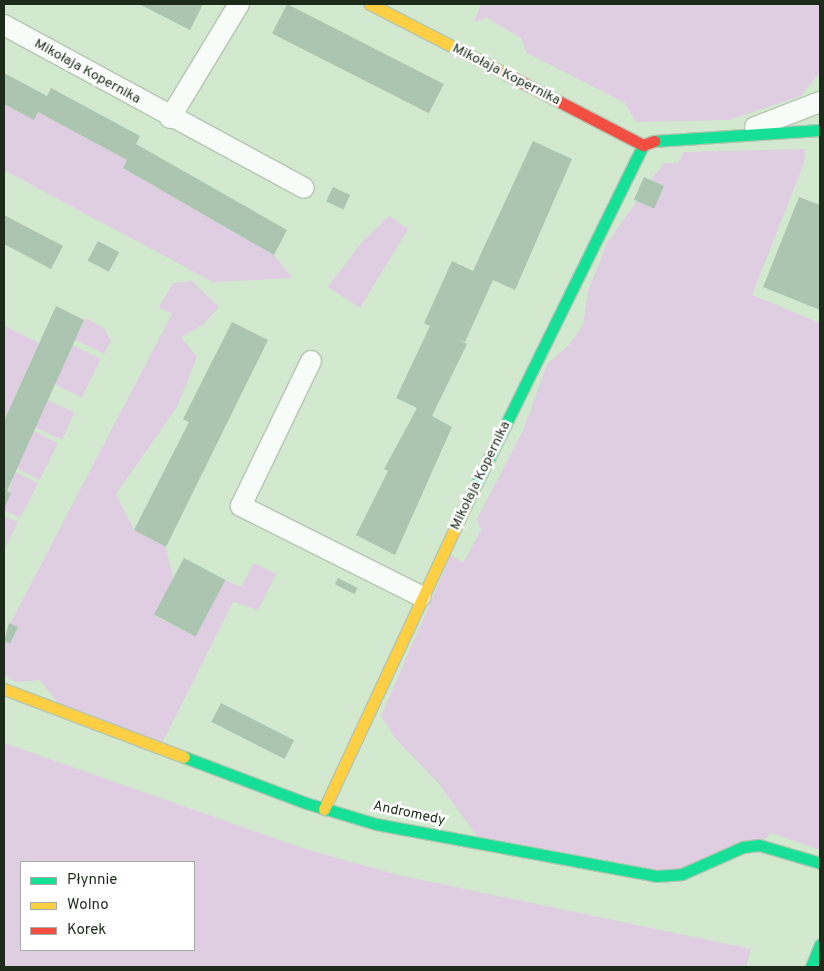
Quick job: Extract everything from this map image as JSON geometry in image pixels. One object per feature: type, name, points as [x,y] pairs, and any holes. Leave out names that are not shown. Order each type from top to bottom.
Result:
[{"type":"street","points":[[170,118],[239,4]]},
{"type":"street","name":"Mikołaja Kopernika","points":[[324,809],[421,596],[643,145],[370,4]]},
{"type":"street","name":"Mikołaja Kopernika","points":[[4,26],[170,118],[304,188]]},
{"type":"street","points":[[734,134],[820,102]]},
{"type":"street","points":[[643,145],[661,138],[820,130]]},
{"type":"street","points":[[311,362],[241,506],[421,596]]},
{"type":"street","name":"Andromedy","points":[[4,689],[324,809],[380,824],[656,876],[682,874],[743,847],[759,845],[820,863]]},
{"type":"street","points":[[811,967],[820,945]]},
{"type":"shaded area","points":[[481,4],[820,4],[820,72],[801,96],[729,120],[636,122],[625,103],[527,53],[521,38],[487,18],[474,22]]},
{"type":"shaded area","points":[[4,104],[34,120],[38,112],[127,160],[123,168],[274,255],[292,278],[213,282],[4,170]]},
{"type":"shaded area","points":[[805,149],[804,163],[752,295],[820,323],[820,850],[771,833],[759,845],[682,874],[477,836],[440,785],[395,738],[381,716],[451,555],[463,563],[481,530],[477,519],[523,431],[547,364],[570,344],[583,325],[588,291],[607,243],[637,201],[653,209],[664,186],[651,180],[655,174],[665,163],[678,163],[684,152]]},
{"type":"shaded area","points":[[389,216],[408,229],[360,308],[328,287],[362,242]]},
{"type":"shaded area","points":[[192,281],[219,307],[204,324],[181,337],[197,357],[177,407],[116,494],[134,530],[166,547],[173,580],[155,616],[195,636],[225,580],[241,587],[254,563],[276,574],[258,610],[233,602],[162,743],[62,708],[40,680],[15,682],[4,674],[4,641],[10,644],[18,628],[10,624],[172,314],[159,307],[173,283]]},
{"type":"shaded area","points":[[85,318],[104,328],[111,341],[104,354],[75,340]]},
{"type":"shaded area","points":[[5,326],[39,343],[4,421],[4,329]]},
{"type":"shaded area","points":[[72,345],[101,359],[82,398],[53,384]]},
{"type":"shaded area","points":[[47,400],[74,412],[62,440],[35,427]]},
{"type":"shaded area","points":[[34,431],[58,443],[39,480],[15,468]]},
{"type":"shaded area","points":[[15,472],[38,483],[20,518],[4,510]]},
{"type":"shaded area","points":[[4,516],[18,522],[4,550]]},
{"type":"shaded area","points":[[4,743],[305,849],[398,875],[751,949],[746,967],[4,967]]},
{"type":"building","points":[[139,4],[203,4],[190,30]]},
{"type":"building","points":[[287,4],[444,84],[429,113],[272,33]]},
{"type":"building","points":[[4,73],[47,96],[51,88],[140,136],[136,144],[287,230],[274,255],[123,168],[127,160],[38,112],[34,120],[4,104]]},
{"type":"building","points":[[533,141],[572,159],[515,290],[493,280],[465,342],[455,338],[467,344],[432,416],[452,427],[395,555],[356,535],[388,471],[384,469],[417,408],[396,398],[430,326],[424,323],[452,261],[473,271]]},
{"type":"building","points":[[644,177],[664,186],[654,209],[634,200]]},
{"type":"building","points":[[333,187],[350,195],[343,210],[326,202]]},
{"type":"building","points":[[799,197],[820,205],[820,310],[763,287]]},
{"type":"building","points":[[4,215],[63,246],[51,269],[4,244]]},
{"type":"building","points":[[98,241],[119,252],[109,272],[88,260]]},
{"type":"building","points":[[56,306],[84,320],[7,491],[11,493],[4,509],[4,421]]},
{"type":"building","points":[[232,322],[268,340],[166,547],[134,530],[189,422],[183,419]]},
{"type":"building","points":[[184,558],[225,580],[195,637],[154,615]]},
{"type":"building","points":[[338,578],[358,588],[354,594],[335,584]]},
{"type":"building","points":[[9,623],[18,627],[10,644],[4,641]]},
{"type":"building","points":[[221,703],[294,740],[285,759],[211,722]]},
{"type":"traffic: fast","points":[[654,141],[820,130]]},
{"type":"traffic: fast","points":[[465,507],[643,145]]},
{"type":"traffic: fast","points":[[184,757],[306,803],[376,824],[656,876],[682,874],[743,847],[759,845],[820,863]]},
{"type":"traffic: fast","points":[[811,967],[820,945]]},
{"type":"traffic: slow","points":[[370,4],[504,73]]},
{"type":"traffic: slow","points":[[324,809],[465,507]]},
{"type":"traffic: slow","points":[[4,689],[184,757]]},
{"type":"traffic: jam","points":[[504,73],[643,145],[654,141]]}]
